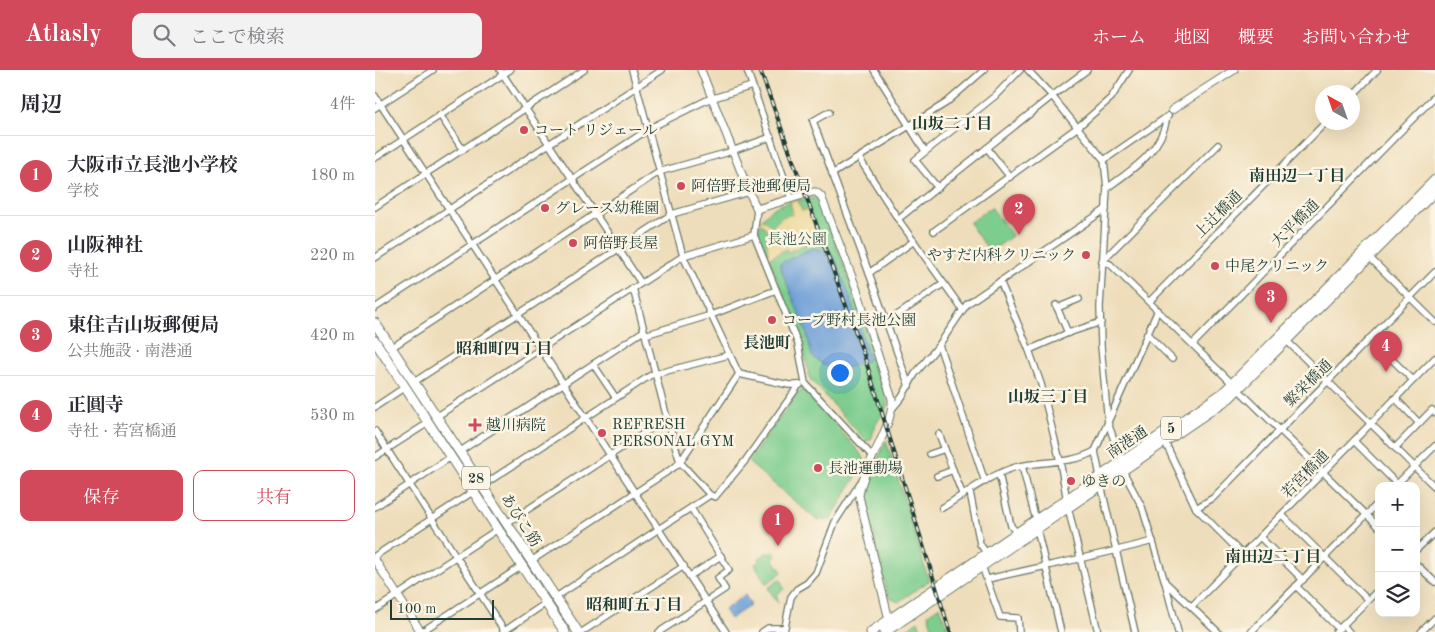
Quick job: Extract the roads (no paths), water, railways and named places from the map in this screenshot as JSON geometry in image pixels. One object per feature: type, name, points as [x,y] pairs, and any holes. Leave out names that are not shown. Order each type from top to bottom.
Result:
[{"type":"main road","name":"南港通","points":[[871,632],[889,628],[982,566],[1037,524],[1101,481],[1223,393],[1236,387],[1287,340],[1435,180]]},
{"type":"main road","name":"南港通","points":[[1122,466],[1165,442],[1229,398],[1236,387],[1367,255],[1435,190]]},
{"type":"main road","name":"あびこ筋","points":[[375,323],[578,632]]},
{"type":"main road","name":"あびこ筋","points":[[375,342],[379,355],[405,388],[428,422],[565,632]]},
{"type":"main road","name":"南港通","points":[[889,628],[987,554],[1017,533],[1037,524]]},
{"type":"street","points":[[378,106],[433,70]]},
{"type":"street","points":[[375,158],[502,72],[510,70]]},
{"type":"street","points":[[375,207],[584,70]]},
{"type":"street","points":[[632,70],[683,256],[739,374]]},
{"type":"street","points":[[375,258],[661,70]]},
{"type":"street","points":[[556,597],[710,495],[715,496],[745,460],[802,384],[798,344],[754,235],[757,209],[701,70]]},
{"type":"street","points":[[747,70],[791,198]]},
{"type":"street","points":[[874,70],[925,151]]},
{"type":"street","points":[[832,174],[946,103],[984,70]]},
{"type":"street","points":[[938,188],[915,160],[995,96],[1020,70]]},
{"type":"street","points":[[1028,70],[1104,160],[1107,188],[1099,307],[1107,423],[1122,466],[1141,507],[1153,541],[1178,632]]},
{"type":"street","points":[[898,219],[1051,96],[1087,70]]},
{"type":"street","points":[[934,231],[1077,127],[1111,98],[1129,70]]},
{"type":"street","points":[[1104,160],[1167,117],[1172,110],[1234,70]]},
{"type":"street","points":[[1360,88],[1377,70]]},
{"type":"street","points":[[502,72],[641,284]]},
{"type":"street","points":[[375,308],[649,129],[713,98],[752,86]]},
{"type":"street","points":[[375,96],[378,106],[404,140],[726,632]]},
{"type":"street","name":"大平橋通","points":[[1193,344],[1435,96]]},
{"type":"street","points":[[829,112],[813,121],[909,386]]},
{"type":"street","points":[[440,115],[463,150]]},
{"type":"street","points":[[1107,188],[1140,164],[1155,148],[1166,127],[1167,117]]},
{"type":"street","name":"上辻橋通","points":[[1149,302],[1317,130]]},
{"type":"street","points":[[391,348],[660,172],[733,151],[771,137]]},
{"type":"street","points":[[1103,261],[1218,145]]},
{"type":"street","points":[[987,148],[1010,177]]},
{"type":"street","points":[[859,158],[898,219],[962,309]]},
{"type":"street","points":[[414,382],[617,248],[672,214],[749,192]]},
{"type":"street","points":[[757,209],[816,192],[821,196],[857,290],[892,399],[892,409]]},
{"type":"street","points":[[762,632],[768,628],[784,630],[791,597],[816,572],[835,522],[862,480],[892,409],[902,397],[915,374],[939,345],[962,309],[1106,209]]},
{"type":"street","points":[[437,417],[683,256],[754,235]]},
{"type":"street","points":[[869,273],[915,242]]},
{"type":"street","points":[[1367,255],[1435,322]]},
{"type":"street","points":[[1103,261],[1111,264],[1375,523]]},
{"type":"street","name":"繁栄橋通","points":[[1196,508],[1213,498],[1435,272]]},
{"type":"street","points":[[1000,281],[1041,384],[1098,632]]},
{"type":"street","points":[[887,322],[943,284]]},
{"type":"street","points":[[633,288],[680,462],[710,495]]},
{"type":"street","points":[[459,452],[642,332],[649,334],[711,315],[776,290]]},
{"type":"street","points":[[1068,333],[1056,307],[1079,299]]},
{"type":"street","points":[[1135,632],[1095,451],[1158,310]]},
{"type":"street","points":[[1029,350],[1068,333],[1101,322]]},
{"type":"street","points":[[1147,334],[1171,359]]},
{"type":"street","points":[[1371,338],[1413,380]]},
{"type":"street","points":[[1287,340],[1435,487]]},
{"type":"street","points":[[939,345],[985,482]]},
{"type":"street","points":[[375,556],[651,375],[729,355]]},
{"type":"street","name":"若宮橋通","points":[[1192,606],[1395,398],[1434,362]]},
{"type":"street","points":[[593,364],[615,398]]},
{"type":"street","points":[[739,374],[802,384],[873,457]]},
{"type":"street","points":[[531,560],[680,462],[739,374]]},
{"type":"street","points":[[375,407],[405,388]]},
{"type":"street","points":[[1395,398],[1419,423]]},
{"type":"street","points":[[1395,448],[1431,410],[1435,413]]},
{"type":"street","points":[[507,523],[667,418]]},
{"type":"street","points":[[375,457],[428,422]]},
{"type":"street","points":[[375,431],[504,632],[546,603]]},
{"type":"street","points":[[939,434],[963,496]]},
{"type":"street","points":[[1354,441],[1393,482]]},
{"type":"street","points":[[1165,442],[1196,508],[1243,554]]},
{"type":"street","points":[[1399,482],[1435,446]]},
{"type":"street","points":[[930,454],[945,449]]},
{"type":"street","points":[[942,508],[999,474],[1016,467],[1060,461],[1088,455],[1095,451]]},
{"type":"street","points":[[375,508],[451,457]]},
{"type":"street","points":[[1022,466],[1061,632]]},
{"type":"street","points":[[937,476],[953,470]]},
{"type":"street","points":[[999,474],[1011,526],[1017,533]]},
{"type":"street","points":[[862,480],[859,503],[889,628]]},
{"type":"street","points":[[970,492],[980,544],[987,554]]},
{"type":"street","points":[[1251,632],[1375,506]]},
{"type":"street","points":[[659,632],[725,589],[718,578],[729,570],[691,508]]},
{"type":"street","points":[[1282,515],[1368,600]]},
{"type":"street","points":[[375,610],[498,529]]},
{"type":"street","points":[[1420,546],[1435,532]]},
{"type":"street","points":[[1261,537],[1303,580]]},
{"type":"street","points":[[988,579],[1153,541]]},
{"type":"street","points":[[690,576],[721,556]]},
{"type":"street","points":[[375,560],[421,632],[522,566]]},
{"type":"street","points":[[583,632],[684,566]]},
{"type":"street","points":[[982,566],[1000,617],[1018,618],[1019,632]]},
{"type":"street","points":[[1420,568],[1435,582]]},
{"type":"street","points":[[1165,582],[1218,632]]},
{"type":"street","points":[[1296,586],[1339,629],[1349,632]]},
{"type":"street","points":[[1339,629],[1375,593]]},
{"type":"street","points":[[1421,632],[1435,618]]},
{"type":"water","points":[[812,248],[823,250],[827,253],[830,252],[836,260],[855,311],[869,360],[846,368],[844,365],[834,363],[826,367],[812,356],[806,331],[779,264]]},
{"type":"water","points":[[745,595],[751,605],[730,619],[724,610]]},
{"type":"railway","points":[[760,70],[864,355],[950,632]]},
{"type":"place","name":"コート リジェール","points":[[524,130]]},
{"type":"place","name":"阿倍野長池郵便局","points":[[681,186]]},
{"type":"place","name":"グレース幼稚園","points":[[545,208]]},
{"type":"place","name":"山阪神社","points":[[1019,235]]},
{"type":"place","name":"阿倍野長屋","points":[[573,243]]},
{"type":"place","name":"やすだ内科クリニック","points":[[1086,255]]},
{"type":"place","name":"中尾クリニック","points":[[1215,266]]},
{"type":"place","name":"コープ野村長池公園","points":[[772,320]]},
{"type":"place","name":"東住吉山坂郵便局","points":[[1271,323]]},
{"type":"place","name":"正圓寺","points":[[1386,372]]},
{"type":"place","name":"越川病院","points":[[475,425]]},
{"type":"place","name":"REFRESH PERSONAL GYM","points":[[602,433]]},
{"type":"place","name":"長池運動場","points":[[818,468]]},
{"type":"place","name":"ゆきの","points":[[1071,481]]},
{"type":"place","name":"大阪市立長池小学校","points":[[778,546]]},
{"type":"district","name":"山坂二丁目","points":[[952,123]]},
{"type":"district","name":"南田辺一丁目","points":[[1297,175]]},
{"type":"district","name":"長池町","points":[[767,342]]},
{"type":"district","name":"昭和町四丁目","points":[[504,348]]},
{"type":"district","name":"山坂三丁目","points":[[1048,396]]},
{"type":"district","name":"南田辺二丁目","points":[[1273,556]]},
{"type":"district","name":"昭和町五丁目","points":[[634,604]]},
{"type":"park label","name":"長池公園","points":[[797,239]]}]
